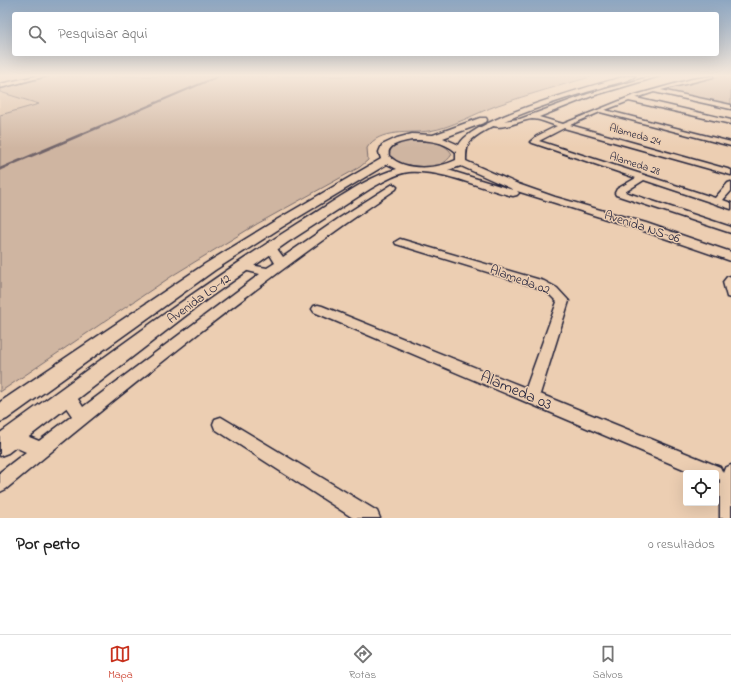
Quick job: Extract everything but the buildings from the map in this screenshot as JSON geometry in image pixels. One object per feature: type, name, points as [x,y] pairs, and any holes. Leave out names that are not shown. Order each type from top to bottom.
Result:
[{"type":"street","points":[[531,100],[434,138],[412,137],[392,142],[383,150],[383,155],[387,160],[408,169],[437,170],[447,168],[461,156],[465,142],[472,134],[492,124],[552,100]]},
{"type":"street","points":[[492,124],[508,125],[575,100]]},
{"type":"street","points":[[582,100],[606,107]]},
{"type":"street","points":[[564,126],[623,100]]},
{"type":"street","points":[[638,100],[731,122]]},
{"type":"street","points":[[698,100],[731,107]]},
{"type":"street","points":[[599,110],[731,144]]},
{"type":"street","name":"Alameda 24","points":[[532,117],[731,174]]},
{"type":"street","name":"Alameda 28","points":[[564,126],[535,140],[534,142],[536,144],[731,206]]},
{"type":"street","name":"Avenida NS-06","points":[[434,138],[451,143],[461,156],[514,186],[551,199],[642,226],[731,257]]},
{"type":"street","name":"Avenida LO-12","points":[[0,413],[212,265],[288,217],[387,160]]},
{"type":"street","name":"Avenida LO-12","points":[[6,442],[271,248],[383,178],[396,171],[408,169]]},
{"type":"street","name":"Avenida NS-06","points":[[437,170],[498,189],[551,199]]},
{"type":"street","points":[[642,178],[619,193],[731,230]]},
{"type":"street","points":[[717,202],[731,185]]},
{"type":"street","points":[[0,483],[170,346],[268,272],[393,187]]},
{"type":"street","name":"Alameda 02","points":[[400,242],[540,284],[553,291],[563,302],[530,397]]},
{"type":"street","points":[[271,248],[280,263]]},
{"type":"street","points":[[244,267],[268,272]]},
{"type":"street","points":[[731,280],[729,282],[731,294]]},
{"type":"street","name":"Alameda 03","points":[[318,309],[724,476]]},
{"type":"street","points":[[67,397],[82,417]]},
{"type":"street","points":[[220,424],[370,518]]},
{"type":"street","points":[[6,442],[41,450]]},
{"type":"street","points":[[724,476],[730,518]]},
{"type":"shaded area","points":[[0,100],[27,100],[40,104],[0,115]]},
{"type":"shaded area","points":[[27,100],[513,100],[490,108],[446,127],[421,132],[395,133],[379,137],[367,148],[368,160],[360,167],[257,224],[175,274],[0,392],[0,115],[39,104]]},
{"type":"shaded area","points":[[698,100],[731,100],[731,107]]},
{"type":"shaded area","points":[[413,140],[435,142],[444,146],[452,154],[447,161],[439,165],[421,168],[402,164],[387,157],[390,145],[400,141]]},
{"type":"waterway","points":[[104,125],[162,100]]},
{"type":"waterway","points":[[0,169],[106,124]]}]
